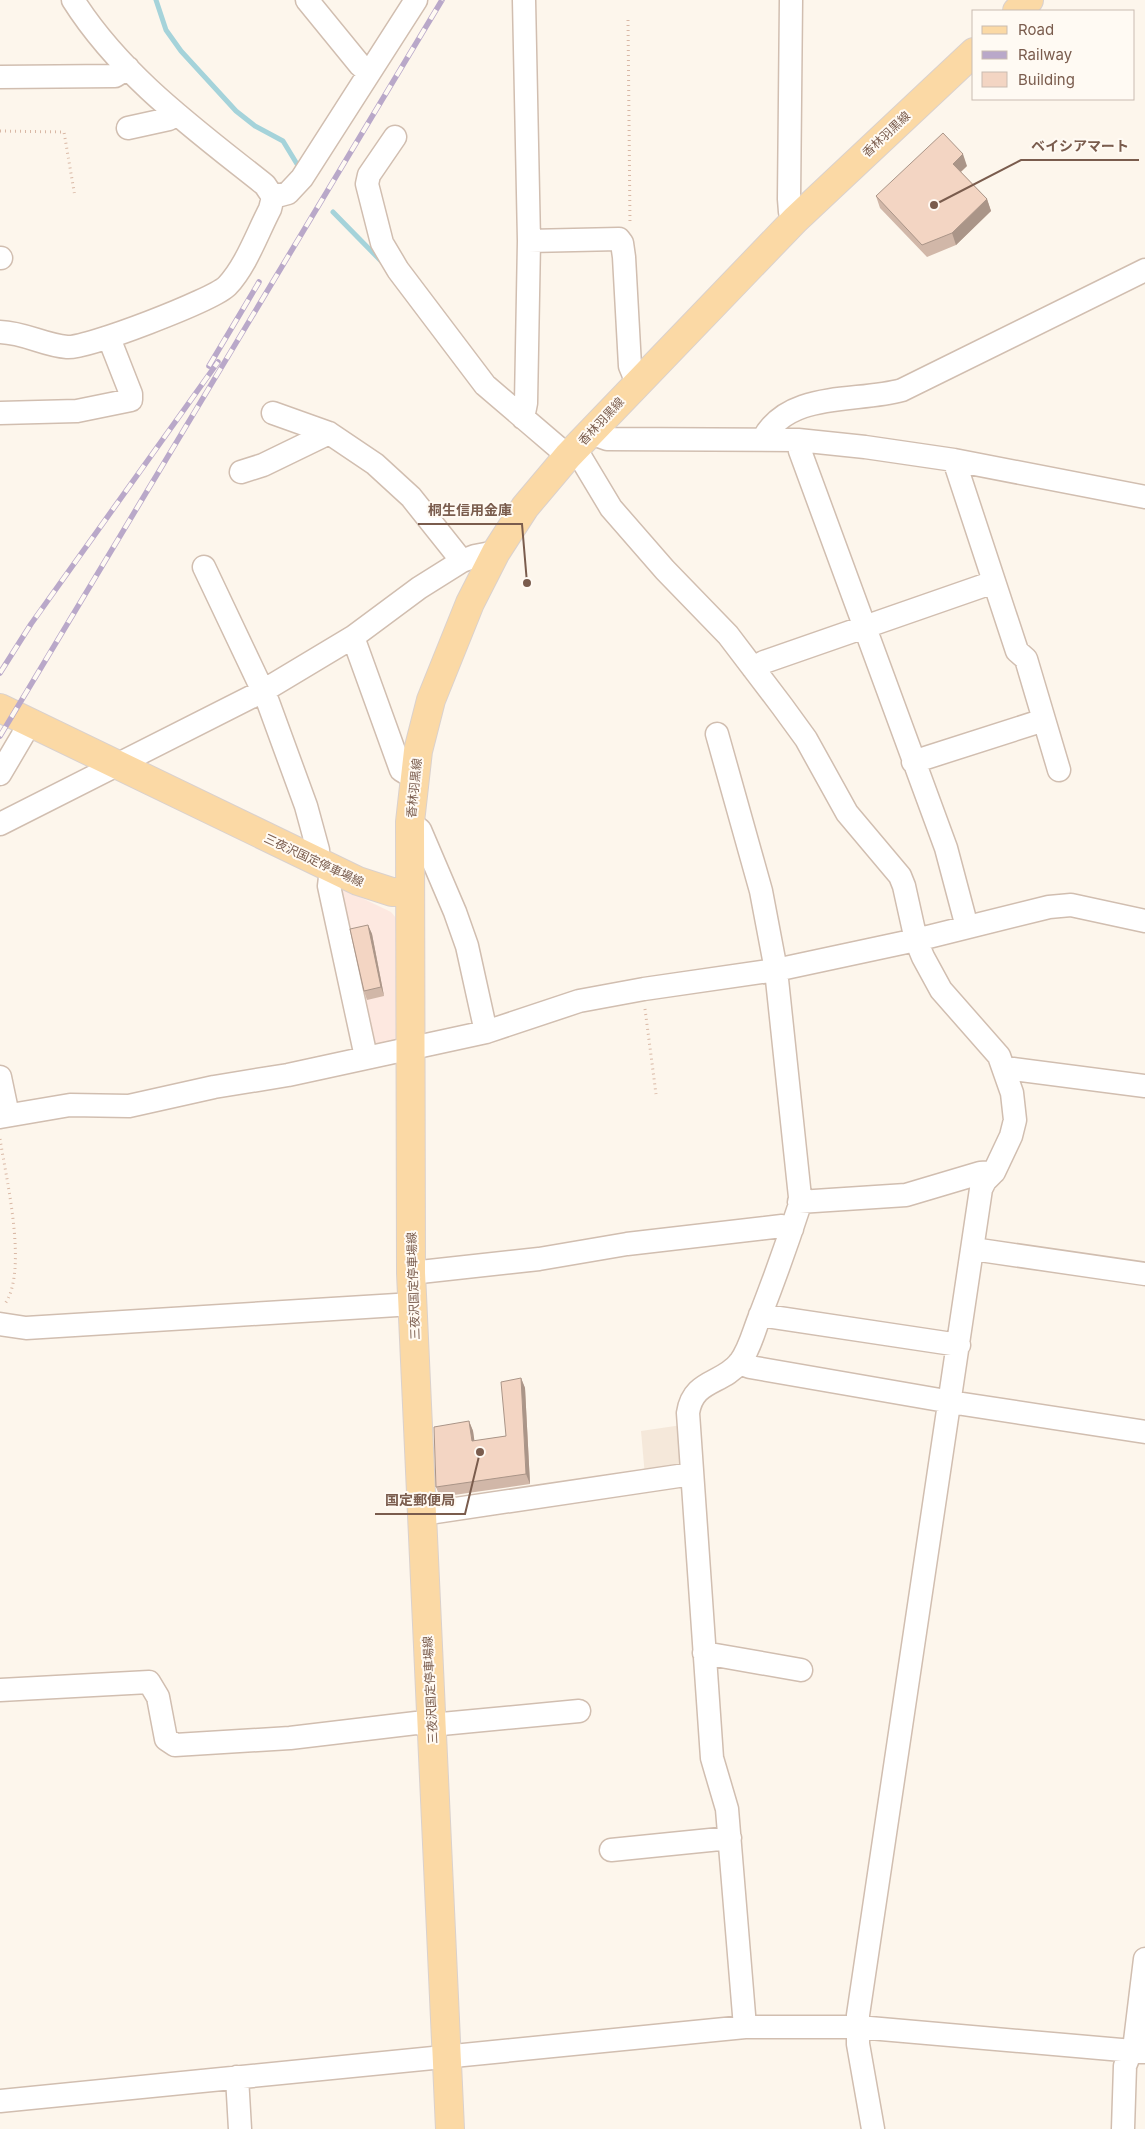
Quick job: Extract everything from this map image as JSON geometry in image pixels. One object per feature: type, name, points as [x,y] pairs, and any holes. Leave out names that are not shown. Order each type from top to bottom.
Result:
[{"type":"main road","points":[[1018,10],[1029,0]]},
{"type":"main road","name":"香林羽黒線","points":[[410,892],[410,822],[414,778],[431,700],[450,649],[496,552],[525,507],[578,446],[637,383],[795,220],[972,54]]},
{"type":"main road","name":"三夜沢国定停車場線","points":[[0,708],[323,866],[370,886],[392,892],[410,892],[411,1273],[450,2129]]},
{"type":"street","points":[[0,332],[29,335],[68,347],[109,338],[209,299],[225,288],[242,263],[270,209],[273,198],[265,185],[176,115],[128,68],[93,29],[73,0]]},
{"type":"street","points":[[307,0],[360,65],[369,73]]},
{"type":"street","points":[[273,198],[288,193],[302,178],[416,0]]},
{"type":"street","points":[[523,418],[526,403],[529,240],[524,0]]},
{"type":"street","points":[[790,0],[789,199],[790,212],[795,220]]},
{"type":"street","points":[[0,77],[115,76],[128,68]]},
{"type":"street","points":[[128,128],[169,119],[176,115]]},
{"type":"street","points":[[395,137],[369,175],[367,184],[382,243],[398,270],[485,385],[523,418],[578,446],[604,499],[624,524],[728,635],[806,739],[847,813],[900,876],[916,940],[941,990],[999,1056],[1012,1093],[1015,1120],[1011,1136],[994,1172],[985,1181],[981,1189],[959,1345],[934,1497],[858,2027],[858,2044],[873,2129]]},
{"type":"street","points":[[529,240],[619,239],[623,250],[630,366],[637,383]]},
{"type":"street","points":[[763,439],[773,424],[796,409],[811,404],[873,397],[902,390],[1145,270]]},
{"type":"street","points":[[0,413],[77,411],[131,400],[131,394],[109,338]]},
{"type":"street","points":[[273,413],[329,433],[375,464],[411,497],[462,561]]},
{"type":"street","points":[[241,472],[263,464],[329,433]]},
{"type":"street","points":[[578,446],[607,439],[798,440],[954,460],[1145,497]]},
{"type":"street","points":[[798,440],[800,452],[946,848],[967,927]]},
{"type":"street","points":[[954,460],[1017,651],[1026,659],[1059,770]]},
{"type":"street","points":[[0,824],[263,691],[352,637],[419,588],[462,561],[475,556],[496,552]]},
{"type":"street","points":[[204,567],[263,691],[306,806],[329,886],[366,1057]]},
{"type":"street","points":[[753,668],[764,662],[994,582]]},
{"type":"street","points":[[352,637],[401,770],[414,778]]},
{"type":"street","points":[[913,762],[1044,720]]},
{"type":"street","points":[[0,774],[30,724]]},
{"type":"street","points":[[716,734],[761,891],[776,970],[799,1202],[792,1229],[760,1315],[739,1363],[724,1376],[701,1388],[691,1398],[688,1413],[712,1758],[727,1809],[745,2026]]},
{"type":"street","points":[[410,822],[420,830],[456,912],[467,946],[486,1032]]},
{"type":"street","points":[[0,1077],[4,1116],[70,1104],[129,1106],[214,1087],[288,1075],[410,1047],[431,1046],[486,1032],[545,1010],[579,1001],[644,989],[776,970],[916,940],[1062,905],[1145,921]]},
{"type":"street","points":[[1005,1073],[1013,1069],[1145,1086]]},
{"type":"street","points":[[799,1202],[906,1195],[980,1173],[994,1172]]},
{"type":"street","points":[[411,1273],[539,1259],[627,1244],[782,1226],[792,1229]]},
{"type":"street","points":[[973,1249],[1145,1274]]},
{"type":"street","points":[[0,1324],[26,1328],[413,1304]]},
{"type":"street","points":[[760,1315],[959,1345]]},
{"type":"street","points":[[739,1363],[750,1367],[950,1401],[1145,1432]]},
{"type":"street","points":[[422,1514],[692,1474]]},
{"type":"street","points":[[704,1653],[802,1670]]},
{"type":"street","points":[[0,1690],[149,1682],[158,1697],[166,1740],[175,1746],[290,1738],[416,1723],[431,1725],[579,1710]]},
{"type":"street","points":[[611,1850],[730,1838]]},
{"type":"street","points":[[1138,2052],[1135,2041],[1145,1958]]},
{"type":"street","points":[[0,2101],[745,2026],[858,2027],[1138,2052]]},
{"type":"street","points":[[1123,2129],[1125,2066],[1138,2052]]},
{"type":"street","points":[[236,2077],[240,2129]]},
{"type":"path","points":[[623,250],[629,244],[630,232],[628,20]]},
{"type":"path","points":[[0,130],[64,132],[75,197]]},
{"type":"path","points":[[644,989],[643,998],[656,1094]]},
{"type":"path","points":[[0,1139],[16,1254],[14,1284],[6,1303],[0,1309]]},
{"type":"shaded area","points":[[337,886],[391,912],[396,918],[398,929],[400,1044],[371,1051]]},
{"type":"shaded area","points":[[682,1425],[685,1463],[677,1471],[645,1476],[641,1431]]},
{"type":"building","points":[[943,133],[963,154],[953,164],[987,199],[952,233],[922,245],[876,196]]},
{"type":"building","points":[[368,925],[381,987],[364,991],[350,929]]},
{"type":"building","points":[[521,1378],[526,1474],[436,1487],[434,1427],[469,1421],[472,1441],[506,1436],[501,1382]]},
{"type":"waterway","points":[[156,0],[166,30],[181,51],[236,111],[255,126],[283,141],[297,164]]},
{"type":"waterway","points":[[333,212],[383,263]]},
{"type":"railway","points":[[0,736],[442,0]]},
{"type":"railway","points":[[209,366],[259,282]]},
{"type":"railway","points":[[0,673],[31,624],[218,362]]},
{"type":"place","name":"ベイシアマート","points":[[934,205]]},
{"type":"place","name":"桐生信用金庫","points":[[527,583]]},
{"type":"place","name":"国定郵便局","points":[[480,1452]]}]
